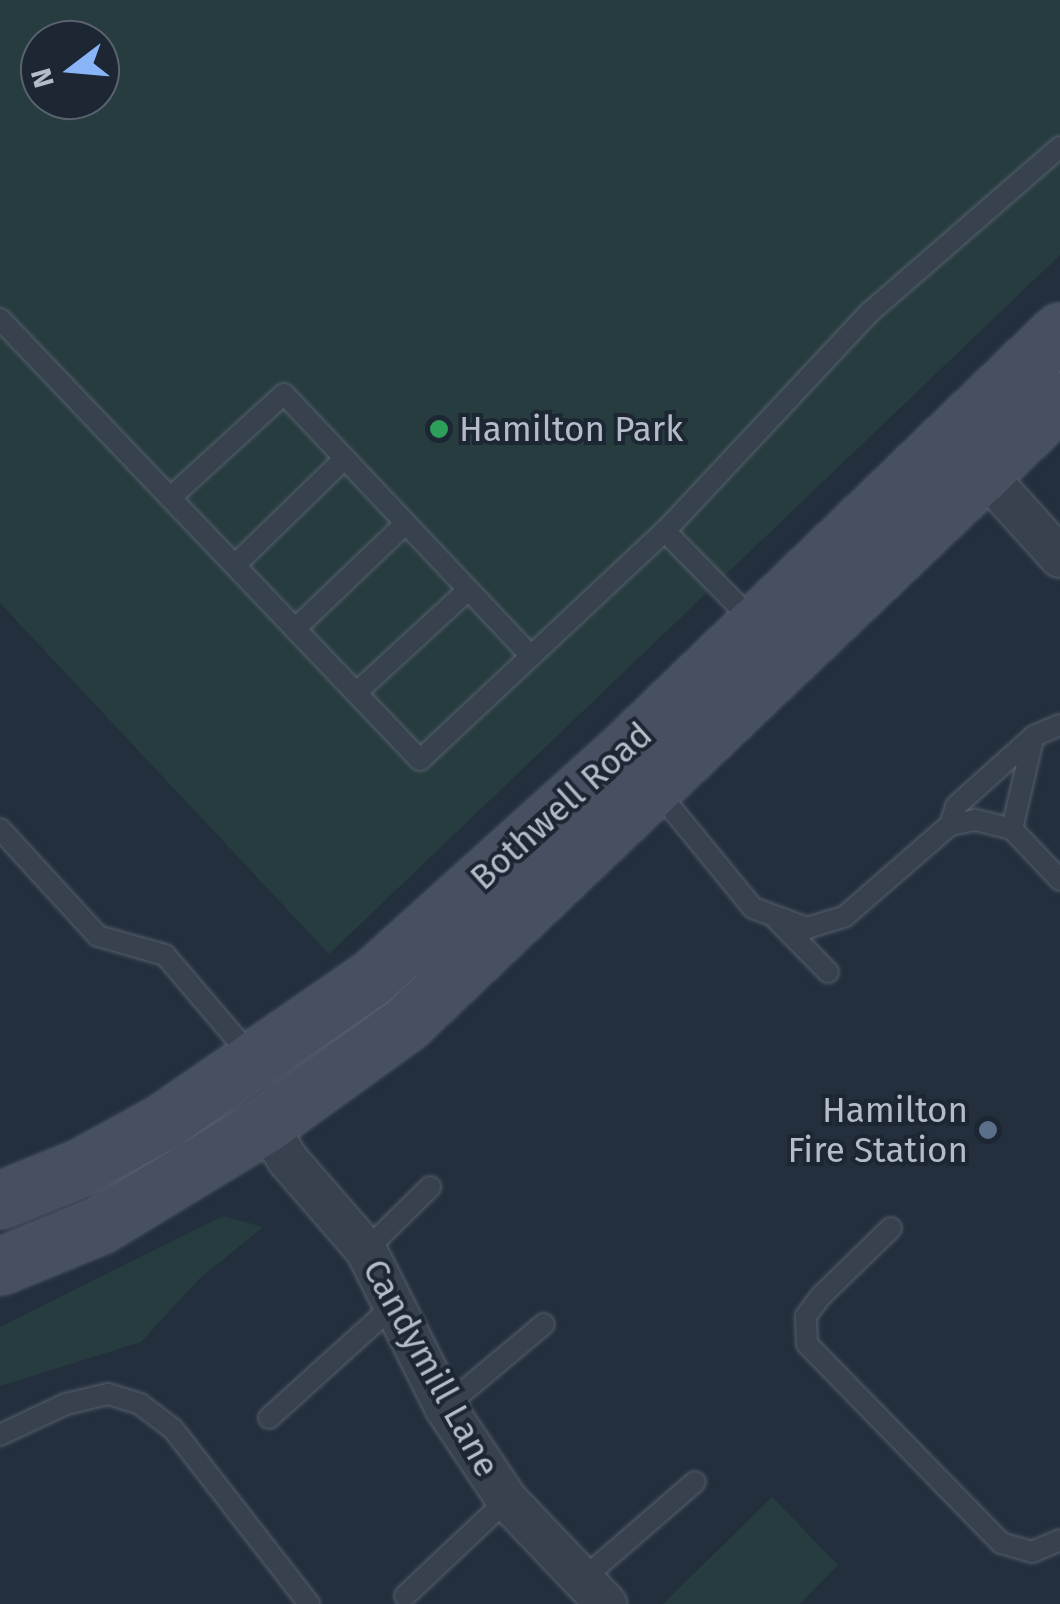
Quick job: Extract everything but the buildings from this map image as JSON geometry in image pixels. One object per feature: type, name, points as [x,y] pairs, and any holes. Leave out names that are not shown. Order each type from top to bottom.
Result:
[{"type":"main road","name":"Bothwell Road","points":[[0,1266],[100,1226],[266,1124],[406,1023],[639,770],[754,623],[1060,330]]},
{"type":"main road","name":"Bothwell Road","points":[[0,1200],[79,1168],[256,1061],[373,977],[639,770],[984,474],[1060,400]]},
{"type":"street","points":[[984,474],[1060,557]]},
{"type":"street","name":"Candymill Lane","points":[[266,1124],[288,1160],[366,1250],[444,1407],[507,1500],[595,1592]]},
{"type":"lane","points":[[0,318],[420,760],[665,530],[870,313],[1060,147]]},
{"type":"lane","points":[[170,498],[284,394],[531,656]]},
{"type":"lane","points":[[234,565],[344,458]]},
{"type":"lane","points":[[295,629],[406,523]]},
{"type":"lane","points":[[665,530],[754,623]]},
{"type":"lane","points":[[356,693],[468,590]]},
{"type":"lane","points":[[950,825],[956,806],[1034,736],[1060,725]]},
{"type":"lane","points":[[1012,829],[1034,736]]},
{"type":"lane","points":[[639,770],[753,908],[807,928],[844,918],[950,825],[976,820],[1012,829],[1060,880]]},
{"type":"lane","points":[[0,829],[98,936],[164,954],[256,1061]]},
{"type":"lane","points":[[774,918],[828,972]]},
{"type":"lane","points":[[366,1250],[430,1187]]},
{"type":"lane","points":[[891,1228],[820,1296],[806,1316],[808,1344],[1001,1543],[1032,1552],[1060,1540]]},
{"type":"lane","points":[[269,1418],[392,1306]]},
{"type":"lane","points":[[444,1407],[544,1324]]},
{"type":"lane","points":[[0,1435],[66,1404],[108,1394],[140,1404],[173,1429],[309,1604]]},
{"type":"lane","points":[[595,1592],[695,1482]]},
{"type":"lane","points":[[405,1596],[507,1500]]},
{"type":"green space","name":"Hamilton Park","points":[[0,0],[1060,0],[1060,255],[329,954],[0,603]]},
{"type":"green space","points":[[223,1216],[263,1227],[199,1279],[141,1342],[0,1386],[0,1327]]},
{"type":"green space","points":[[772,1497],[838,1565],[800,1604],[663,1604]]},
{"type":"place","name":"Hamilton Park","points":[[439,429]]},
{"type":"place","name":"Hamilton Fire Station","points":[[988,1130]]}]
